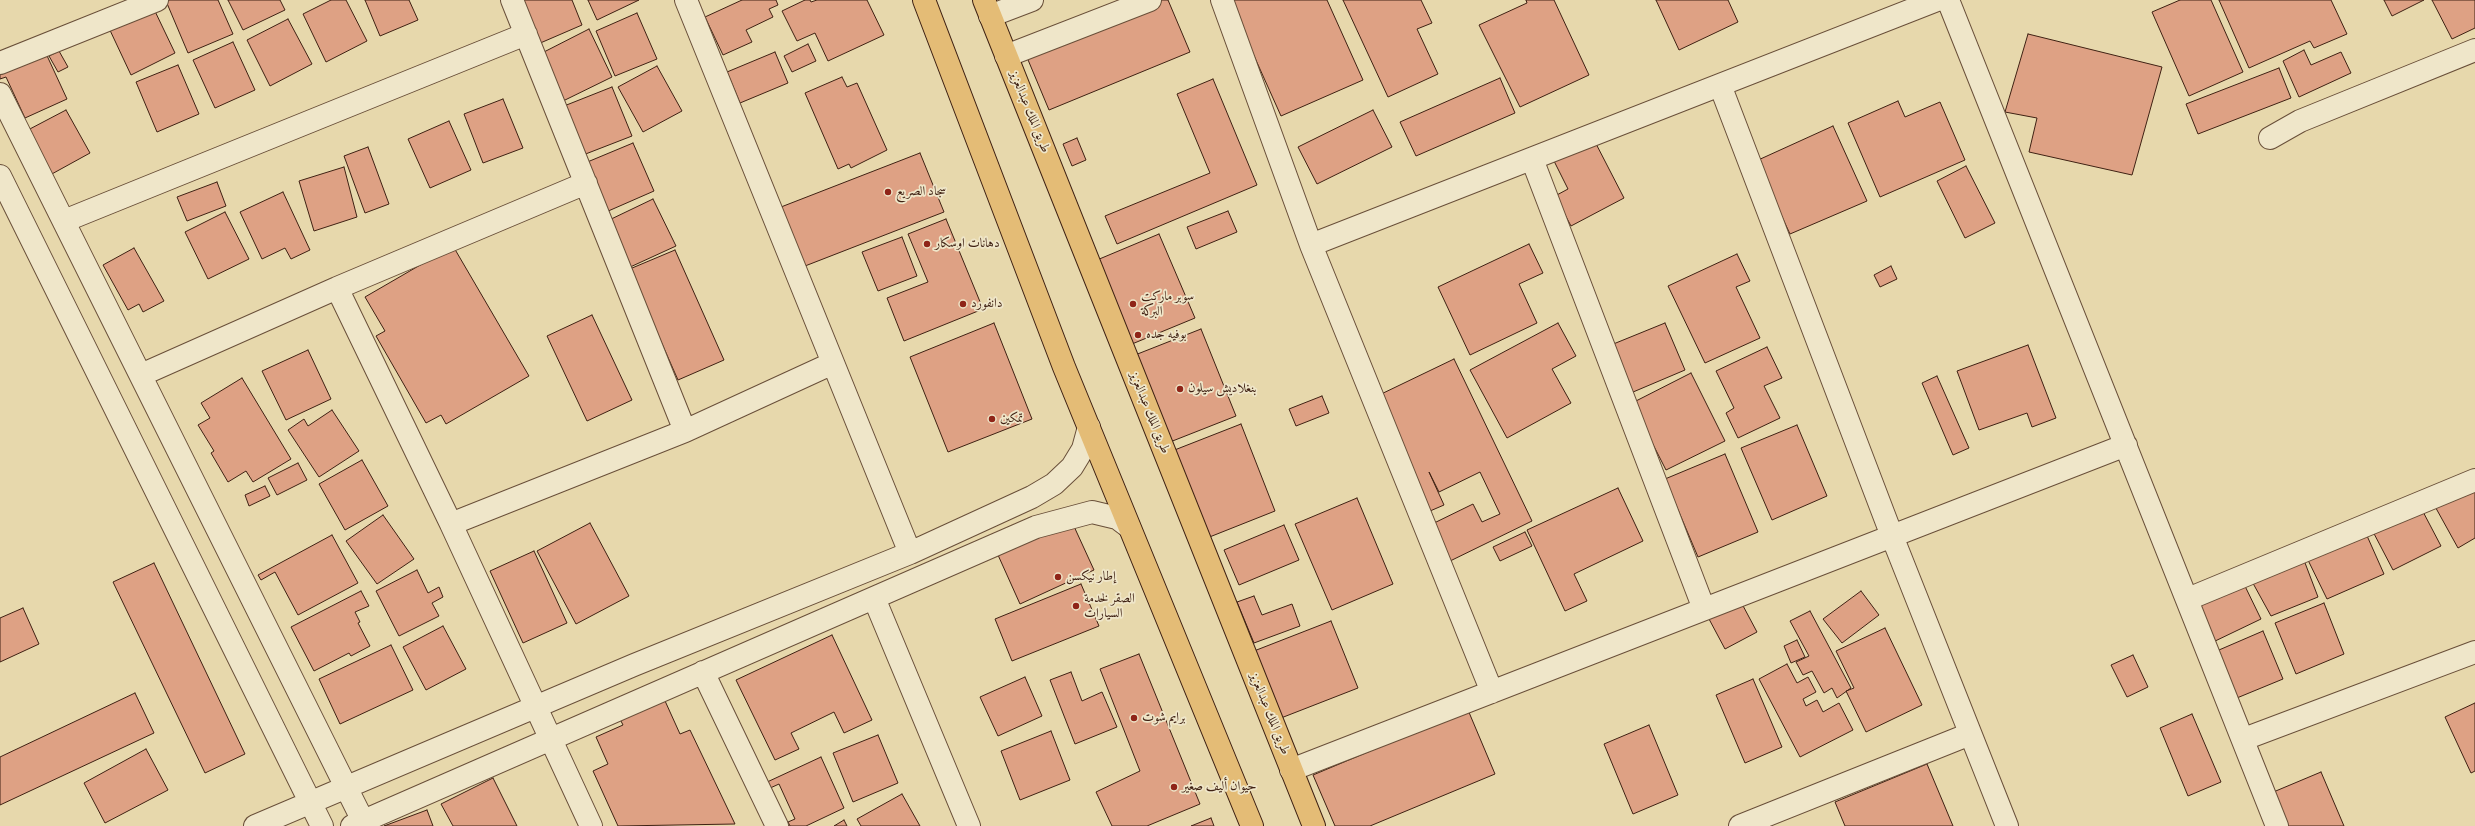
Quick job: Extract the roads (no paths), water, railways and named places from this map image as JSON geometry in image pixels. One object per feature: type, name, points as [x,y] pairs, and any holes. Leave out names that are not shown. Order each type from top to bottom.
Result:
[{"type":"highway","points":[[924,0],[1089,427],[1252,826]]},
{"type":"highway","name":"طريق الملك عبدالعزيز","points":[[987,8],[1314,826]]},
{"type":"street","points":[[0,63],[157,0]]},
{"type":"street","points":[[512,0],[685,430]]},
{"type":"street","points":[[686,0],[910,553]]},
{"type":"street","points":[[987,8],[1032,0]]},
{"type":"street","points":[[1006,56],[1150,0]]},
{"type":"street","points":[[1222,0],[1312,245],[1492,692]]},
{"type":"street","points":[[1312,245],[1937,0]]},
{"type":"street","points":[[1948,0],[2244,739],[2277,826]]},
{"type":"street","points":[[64,221],[526,34]]},
{"type":"street","points":[[2270,138],[2300,121],[2475,50]]},
{"type":"street","points":[[1720,85],[1892,536],[2007,826]]},
{"type":"street","points":[[0,94],[346,786],[358,824],[550,738],[1036,527],[1092,512],[1117,518],[1130,527]]},
{"type":"street","points":[[1532,159],[1704,609]]},
{"type":"street","points":[[0,176],[322,826]]},
{"type":"street","points":[[140,375],[337,288],[586,183]]},
{"type":"street","points":[[337,288],[451,524],[591,826]]},
{"type":"street","points":[[451,524],[685,430],[833,363]]},
{"type":"street","points":[[255,826],[310,801],[535,707],[910,553],[1043,490],[1072,467],[1082,449],[1089,427]]},
{"type":"street","points":[[1291,770],[2126,445]]},
{"type":"street","points":[[2188,599],[2475,480]]},
{"type":"street","points":[[1043,490],[1055,521]]},
{"type":"street","points":[[874,598],[969,826]]},
{"type":"street","points":[[2244,739],[2475,652]]},
{"type":"street","points":[[704,672],[777,826]]},
{"type":"street","points":[[1740,826],[1970,734]]},
{"type":"place","name":"سجاد الصريع","points":[[888,192]]},
{"type":"place","name":"دهانات اوسكار","points":[[927,244]]},
{"type":"place","name":"دانفورد","points":[[963,304]]},
{"type":"place","name":"سوبر ماركت البركة","points":[[1133,304]]},
{"type":"place","name":"بوفيه جده","points":[[1138,335]]},
{"type":"place","name":"بنغلاديش سيلون","points":[[1180,389]]},
{"type":"place","name":"تمكين","points":[[992,419]]},
{"type":"place","name":"إطار نيكسن","points":[[1058,577]]},
{"type":"place","name":"الصقر لخدمة السيارات","points":[[1076,606]]},
{"type":"place","name":"برايم شوت","points":[[1134,718]]},
{"type":"place","name":"حيوان أليف صغير","points":[[1174,787]]}]
